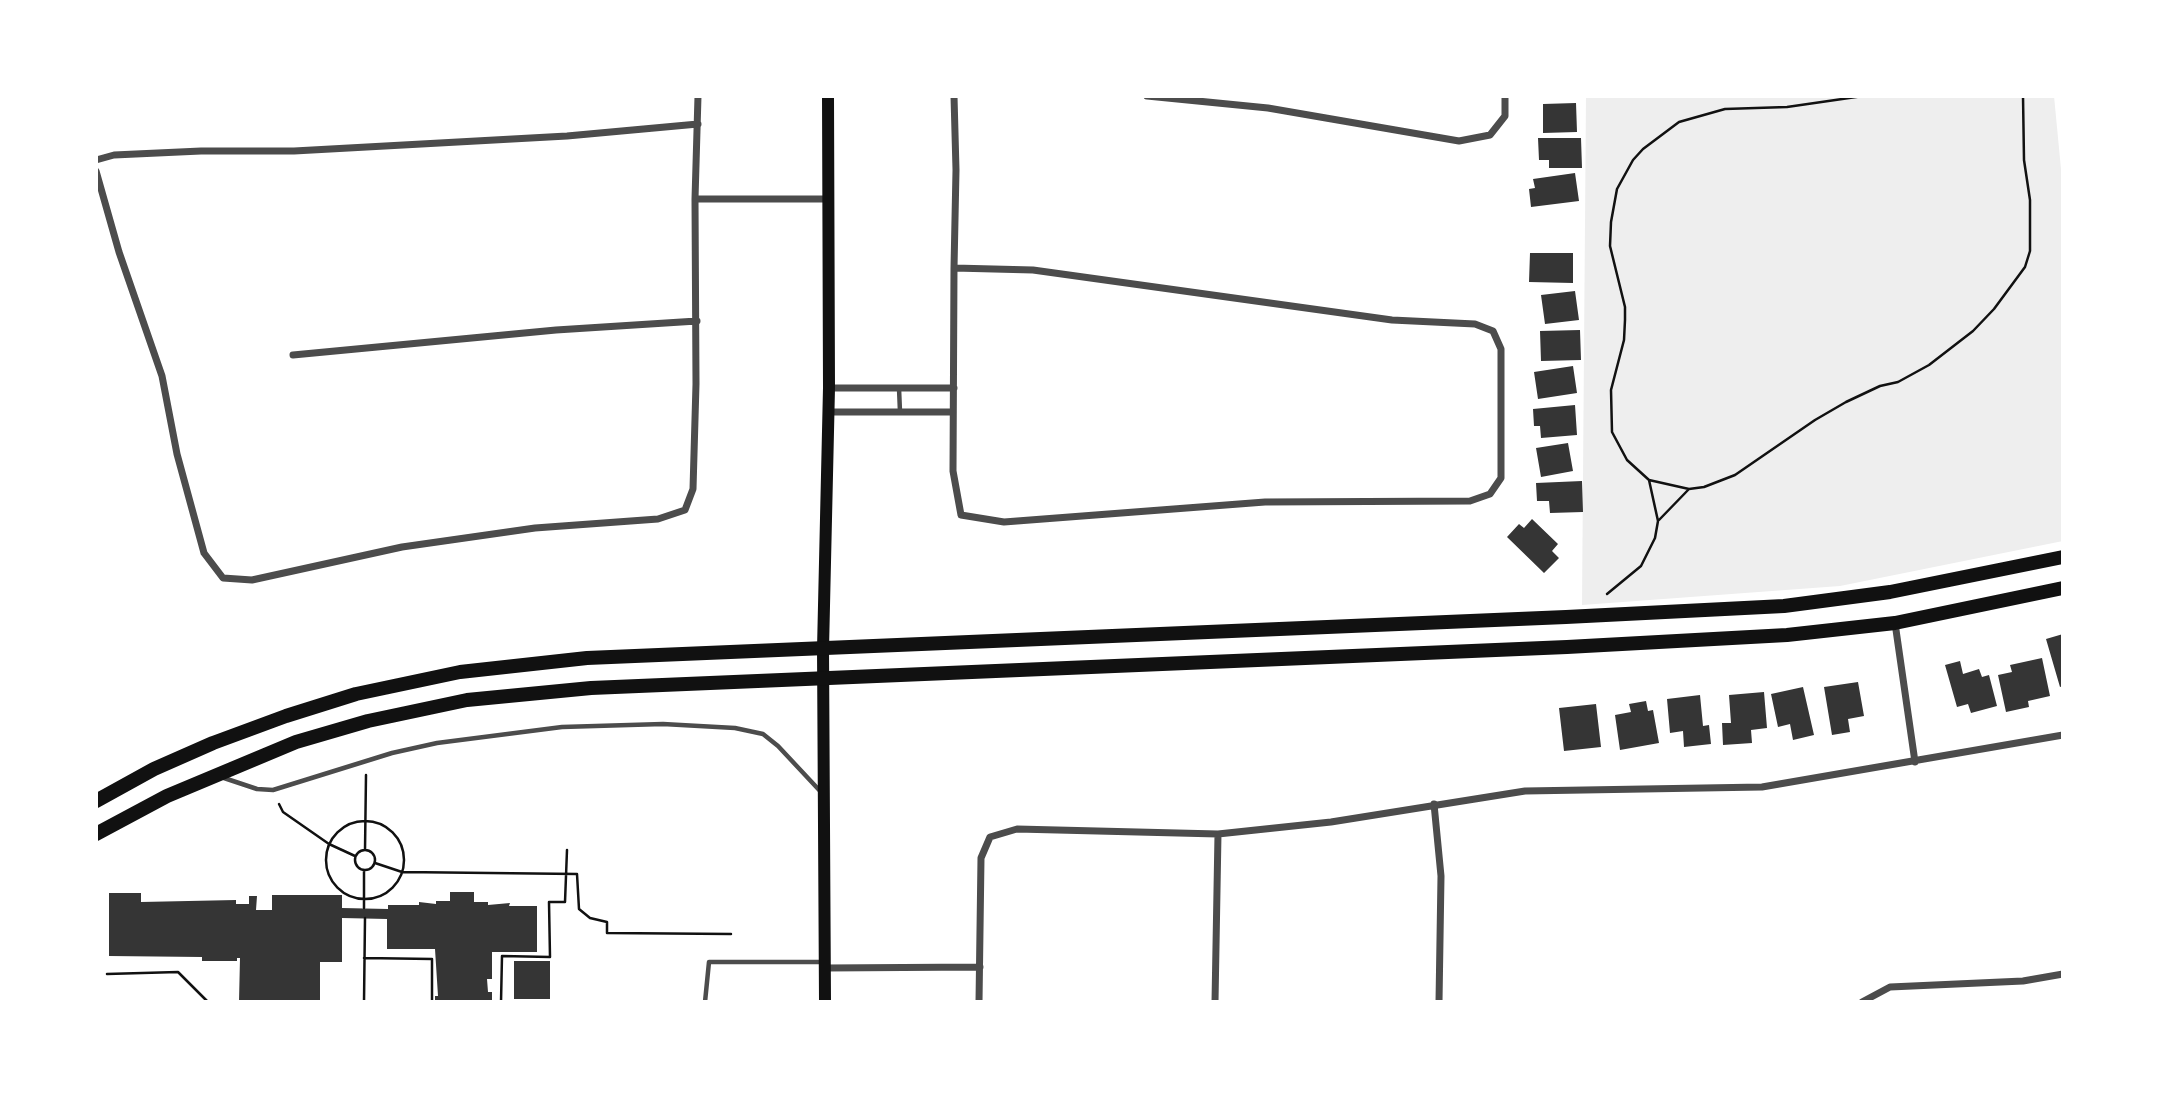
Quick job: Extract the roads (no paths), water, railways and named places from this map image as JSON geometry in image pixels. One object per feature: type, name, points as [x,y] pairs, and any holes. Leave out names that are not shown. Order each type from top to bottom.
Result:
[{"type":"main road","points":[[825,1002],[823,649],[829,388],[828,96]]},
{"type":"main road","points":[[96,800],[213,743],[286,716],[356,694],[447,674],[587,658],[1784,606],[1890,592],[2063,557]]},
{"type":"main road","points":[[96,834],[167,796],[296,742],[368,721],[467,700],[591,688],[1787,635],[1895,623],[2063,589]]},
{"type":"street","points":[[96,171],[119,252],[162,376],[177,454],[204,553],[223,578],[252,580],[402,547],[535,527],[658,519],[685,510],[693,489],[698,96]]},
{"type":"street","points":[[954,96],[953,471],[961,515],[1004,522],[1265,502],[1471,501],[1490,494],[1501,478],[1501,349],[1493,331],[1475,324],[1392,320],[1034,270],[954,268]]},
{"type":"street","points":[[1147,96],[1268,107],[1460,141],[1490,135],[1505,116],[1505,96]]},
{"type":"street","points":[[96,160],[126,155],[294,151],[554,136],[698,124]]},
{"type":"street","points":[[695,199],[828,199]]},
{"type":"street","points":[[293,355],[556,330],[696,321]]},
{"type":"street","points":[[829,388],[954,388]]},
{"type":"street","points":[[828,412],[954,412]]},
{"type":"street","points":[[1895,623],[1915,762]]},
{"type":"street","points":[[979,1002],[981,858],[990,837],[1017,829],[1217,834],[1331,822],[1525,791],[1762,787],[2063,735]]},
{"type":"street","points":[[1434,804],[1441,876],[1439,1002]]},
{"type":"street","points":[[1215,1002],[1217,834]]},
{"type":"street","points":[[826,965],[979,967]]},
{"type":"street","points":[[1863,1001],[1890,987],[2023,981],[2063,974]]},
{"type":"lane","points":[[899,388],[900,412]]},
{"type":"lane","points":[[215,775],[257,789],[273,790],[392,753],[478,737],[590,725],[694,724],[763,734],[778,746],[824,795]]},
{"type":"lane","points":[[705,1002],[709,962],[826,965]]}]
